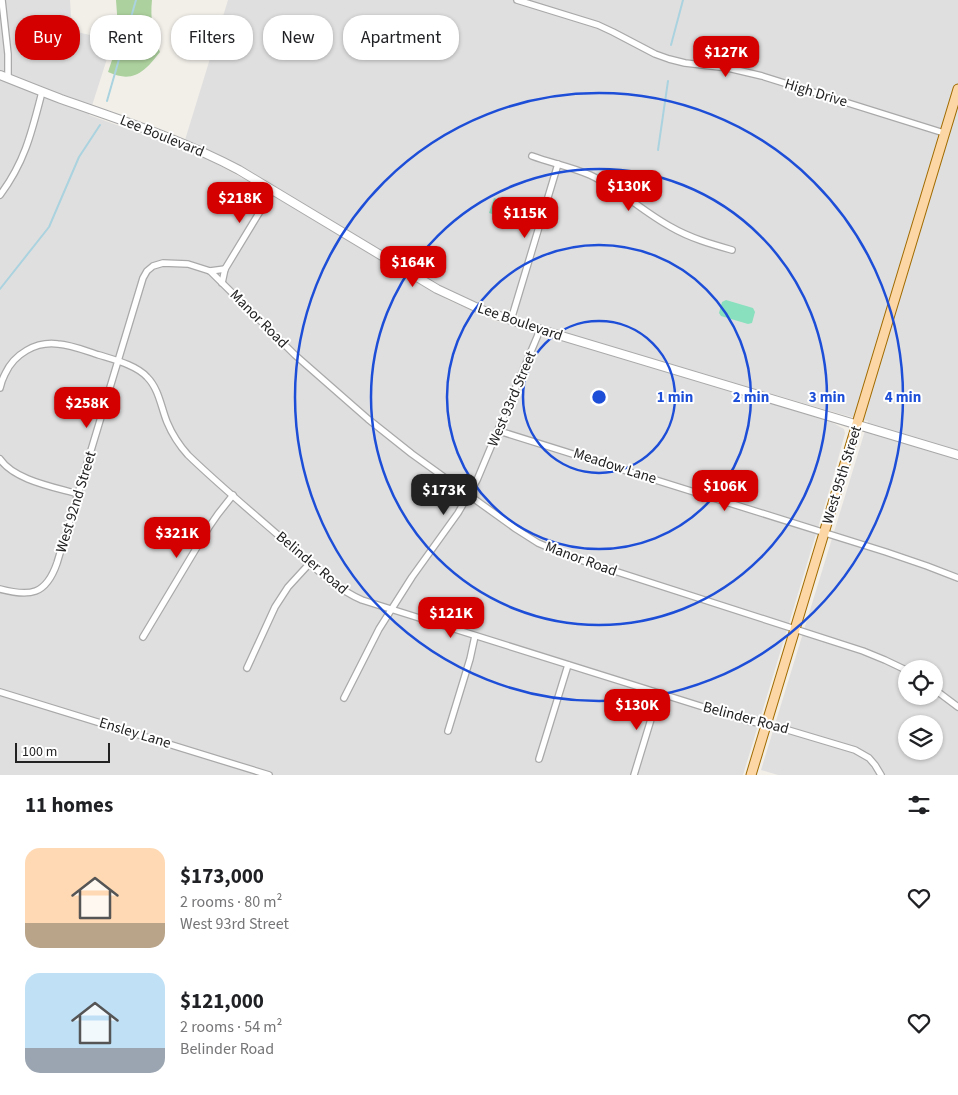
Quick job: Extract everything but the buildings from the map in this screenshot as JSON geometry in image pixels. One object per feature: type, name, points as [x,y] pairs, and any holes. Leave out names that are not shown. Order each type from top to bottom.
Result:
[{"type":"main road","name":"West 95th Street","points":[[751,775],[958,89]]},
{"type":"street","points":[[2,0],[8,54],[4,76]]},
{"type":"street","name":"High Drive","points":[[517,0],[598,26],[620,35],[655,54],[685,64],[728,68],[754,74],[944,133]]},
{"type":"street","name":"Lee Boulevard","points":[[4,76],[198,150],[239,170],[437,289],[482,310],[540,330],[958,455]]},
{"type":"street","points":[[0,195],[10,182],[25,152],[42,92]]},
{"type":"street","points":[[532,156],[590,175],[614,188],[677,231],[732,250]]},
{"type":"street","points":[[511,320],[558,164]]},
{"type":"street","points":[[222,283],[225,269],[273,190]]},
{"type":"street","name":"Manor Road","points":[[161,264],[188,264],[210,271],[331,388],[382,431],[538,543],[619,573],[863,651],[898,666]]},
{"type":"street","name":"West 92nd Street","points":[[0,589],[23,594],[31,593],[45,586],[50,580],[57,563],[119,362],[143,278],[153,266],[161,264]]},
{"type":"street","points":[[210,271],[225,269]]},
{"type":"street","name":"West 93rd Street","points":[[344,698],[391,610],[458,513],[477,480],[540,330]]},
{"type":"street","name":"Belinder Road","points":[[0,388],[4,375],[15,360],[28,349],[42,344],[67,345],[137,369],[154,386],[167,422],[179,444],[199,466],[348,594],[391,610],[748,721],[767,724],[855,750],[869,758],[881,775]]},
{"type":"street","name":"Meadow Lane","points":[[499,430],[886,552],[958,578]]},
{"type":"street","points":[[0,459],[8,469],[19,476],[78,494]]},
{"type":"street","points":[[143,637],[209,527],[233,496]]},
{"type":"street","points":[[247,668],[274,606],[310,563]]},
{"type":"street","points":[[448,731],[475,636]]},
{"type":"street","points":[[538,759],[568,665]]},
{"type":"street","name":"Ensley Lane","points":[[0,692],[269,775]]},
{"type":"street","points":[[634,775],[659,693]]},
{"type":"street","points":[[943,696],[958,707]]},
{"type":"shaded area","points":[[0,0],[70,0],[71,15],[15,15],[15,60],[80,60],[80,33],[90,35],[90,60],[107,60],[89,115],[192,152],[215,163],[448,300],[493,320],[773,404],[833,423],[844,429],[845,433],[833,478],[743,775],[0,775]]},
{"type":"shaded area","points":[[228,0],[958,0],[958,775],[778,775],[761,770],[868,421],[522,321],[518,317],[517,311],[547,216],[541,211],[512,306],[504,314],[458,297],[217,154],[185,140],[210,60],[253,60],[253,15],[223,15]]},
{"type":"green space","points":[[116,0],[152,0],[151,15],[117,15]]},
{"type":"green space","points":[[112,60],[153,60],[144,70],[132,76],[125,77],[108,72]]},
{"type":"green space","points":[[494,198],[527,209],[522,224],[489,213]]},
{"type":"green space","points":[[726,300],[753,308],[755,312],[752,323],[748,324],[721,316],[719,313],[722,302]]},
{"type":"waterway","points":[[107,101],[136,0]]},
{"type":"waterway","points":[[671,45],[683,0]]},
{"type":"waterway","points":[[658,150],[668,81]]},
{"type":"waterway","points":[[0,289],[49,227],[79,157],[100,125]]}]
